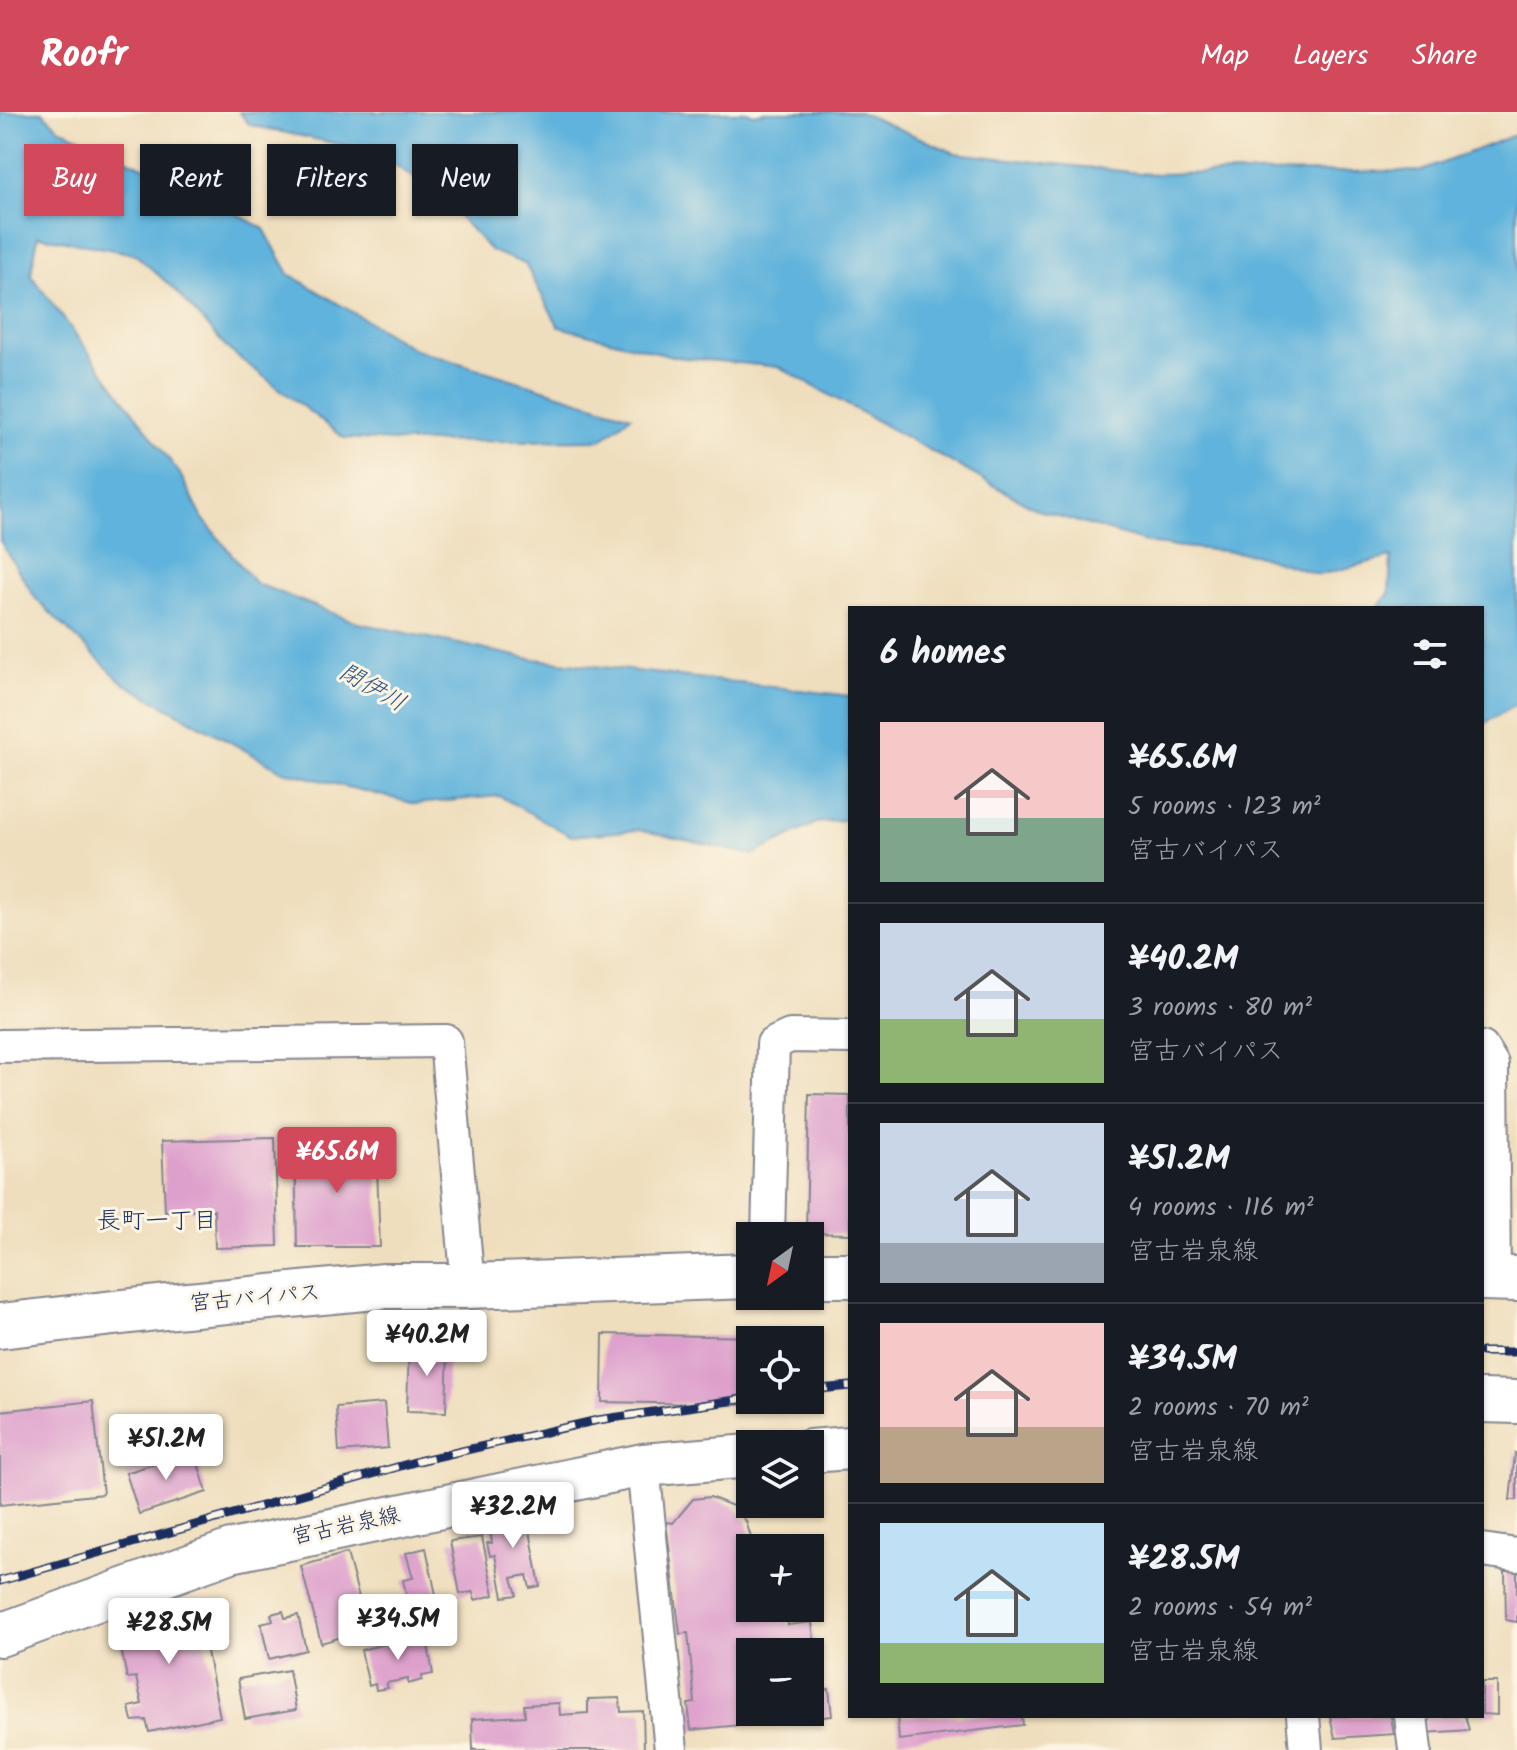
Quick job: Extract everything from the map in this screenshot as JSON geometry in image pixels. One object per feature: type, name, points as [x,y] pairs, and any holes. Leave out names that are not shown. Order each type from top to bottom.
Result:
[{"type":"highway","points":[[824,1275],[848,1275]]},
{"type":"highway","name":"宮古バイパス","points":[[0,1326],[385,1286],[736,1276]]},
{"type":"main road","points":[[1484,1401],[1517,1402]]},
{"type":"main road","points":[[824,1450],[848,1448]]},
{"type":"main road","name":"宮古岩泉線","points":[[0,1635],[231,1551],[643,1465],[736,1457]]},
{"type":"street","points":[[768,1222],[773,1044],[790,1036],[848,1037]]},
{"type":"street","points":[[0,1046],[446,1041],[468,1286]]},
{"type":"street","points":[[1484,1051],[1492,1064],[1498,1278]]},
{"type":"street","points":[[643,1465],[671,1750]]},
{"type":"street","points":[[1484,1550],[1517,1555]]},
{"type":"street","points":[[1303,1718],[1306,1750]]},
{"type":"street","points":[[1411,1718],[1415,1750]]},
{"type":"water","name":"閉伊川","points":[[0,112],[42,112],[59,128],[94,144],[24,144],[24,216],[124,216],[124,158],[140,166],[140,216],[240,216],[264,229],[289,274],[414,349],[631,416],[601,440],[409,442],[344,438],[229,350],[175,290],[135,254],[38,236],[31,275],[180,474],[203,519],[255,583],[358,623],[526,658],[848,696],[848,819],[816,823],[753,855],[639,830],[571,836],[499,796],[416,804],[283,771],[123,683],[36,599],[0,541]]},
{"type":"water","points":[[239,112],[860,112],[955,153],[1149,174],[1422,171],[1517,134],[1517,704],[1484,724],[1484,606],[1379,606],[1389,594],[1391,557],[1319,575],[1253,554],[1153,544],[1038,510],[779,367],[676,357],[559,327],[525,264],[491,251],[458,216],[518,216],[518,144],[412,144],[412,176],[396,166],[396,144],[338,144],[250,125]]},
{"type":"building","points":[[809,1094],[848,1095],[848,1234],[824,1233],[824,1222],[806,1222]]},
{"type":"building","points":[[275,1138],[278,1246],[215,1248],[214,1210],[165,1211],[162,1141]]},
{"type":"building","points":[[376,1140],[380,1247],[297,1247],[295,1144]]},
{"type":"building","points":[[603,1334],[736,1337],[736,1405],[602,1402]]},
{"type":"building","points":[[409,1343],[448,1345],[446,1412],[407,1411]]},
{"type":"building","points":[[93,1401],[103,1494],[0,1505],[0,1411]]},
{"type":"building","points":[[384,1403],[388,1448],[339,1452],[336,1407]]},
{"type":"building","points":[[194,1451],[207,1492],[139,1514],[126,1473]]},
{"type":"building","points":[[1515,1453],[1517,1500],[1510,1500]]},
{"type":"building","points":[[710,1497],[733,1506],[736,1518],[743,1518],[750,1534],[736,1534],[736,1622],[787,1622],[788,1625],[812,1622],[814,1638],[736,1638],[736,1726],[691,1730],[688,1704],[695,1703],[688,1633],[680,1634],[666,1522],[673,1523],[693,1499]]},
{"type":"building","points":[[526,1509],[540,1586],[530,1588],[527,1575],[512,1578],[517,1595],[503,1597],[495,1555],[490,1556],[487,1543],[492,1543],[488,1517]]},
{"type":"building","points":[[482,1537],[494,1595],[475,1600],[473,1592],[460,1594],[450,1541]]},
{"type":"building","points":[[426,1548],[439,1609],[411,1615],[403,1580],[413,1578],[406,1553]]},
{"type":"building","points":[[347,1553],[363,1612],[374,1610],[379,1626],[321,1643],[301,1566]]},
{"type":"building","points":[[1505,1571],[1517,1571],[1517,1622],[1506,1620]]},
{"type":"building","points":[[197,1601],[220,1717],[149,1732],[146,1720],[132,1721],[129,1707],[142,1704],[136,1677],[127,1678],[115,1619]]},
{"type":"building","points":[[283,1611],[285,1618],[298,1615],[306,1650],[269,1659],[261,1624],[273,1621],[271,1614]]},
{"type":"building","points":[[426,1634],[433,1674],[408,1684],[408,1679],[386,1683],[388,1688],[376,1690],[375,1684],[369,1686],[361,1650]]},
{"type":"building","points":[[289,1670],[296,1710],[245,1719],[238,1679]]},
{"type":"building","points":[[1484,1682],[1497,1682],[1497,1715],[1484,1714]]},
{"type":"building","points":[[829,1689],[832,1716],[824,1717],[824,1690]]},
{"type":"building","points":[[620,1698],[621,1712],[643,1711],[644,1750],[473,1750],[472,1719],[525,1716],[524,1705],[559,1703],[560,1715],[588,1713],[588,1699]]},
{"type":"building","points":[[897,1718],[1022,1718],[1023,1725],[899,1740]]},
{"type":"building","points":[[1330,1718],[1391,1718],[1394,1734],[1335,1738]]},
{"type":"building","points":[[1424,1718],[1466,1718],[1469,1730],[1425,1733]]},
{"type":"railway","points":[[1484,1352],[1517,1352]]},
{"type":"railway","points":[[824,1389],[848,1386]]},
{"type":"railway","points":[[0,1581],[418,1461],[598,1420],[736,1400]]},
{"type":"district","name":"長町一丁目","points":[[157,1221]]}]
